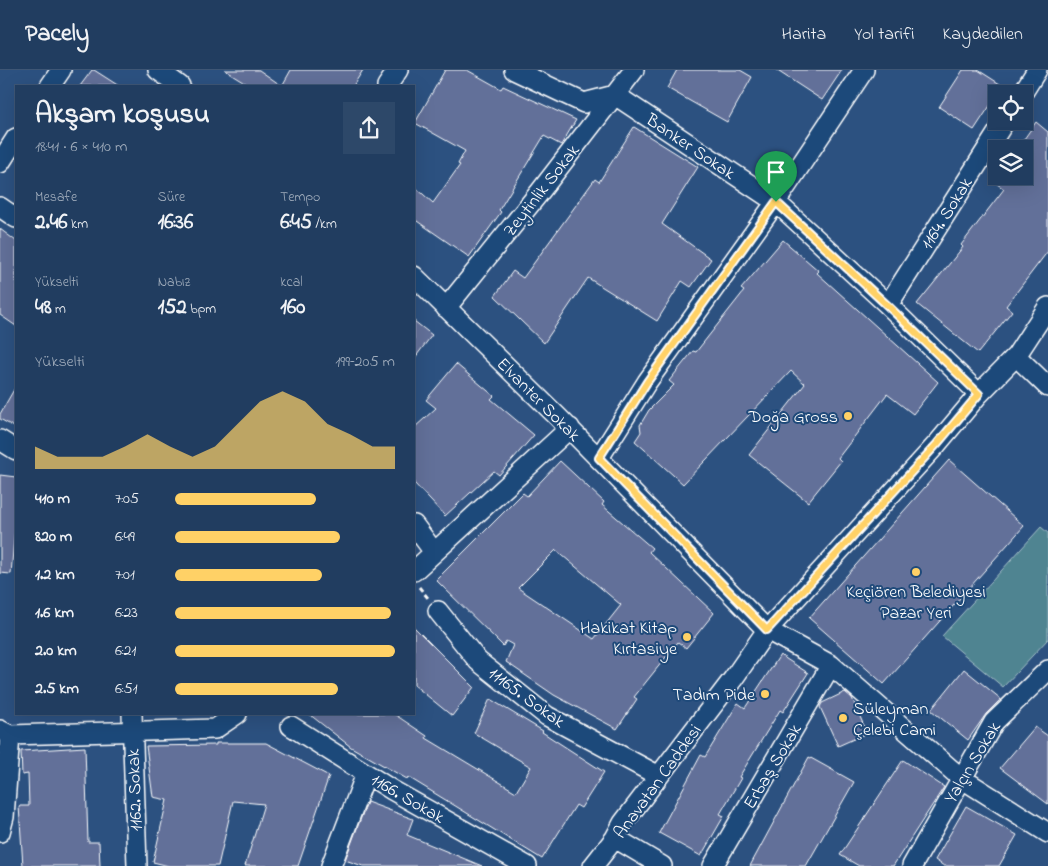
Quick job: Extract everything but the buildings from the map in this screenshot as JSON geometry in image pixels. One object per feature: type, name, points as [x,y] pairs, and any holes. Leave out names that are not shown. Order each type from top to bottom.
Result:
[{"type":"street","points":[[51,85],[60,70]]},
{"type":"street","points":[[388,85],[398,70]]},
{"type":"street","points":[[514,70],[584,103],[615,95]]},
{"type":"street","name":"Zeytinlik Sokak","points":[[446,308],[634,70]]},
{"type":"street","points":[[599,458],[647,382],[776,202],[864,70]]},
{"type":"street","points":[[1028,85],[1039,70],[1048,78]]},
{"type":"street","name":"Banker Sokak","points":[[615,95],[776,202],[979,394]]},
{"type":"street","name":"1164. Sokak","points":[[888,306],[999,130]]},
{"type":"street","points":[[0,163],[15,140]]},
{"type":"street","points":[[0,207],[15,217]]},
{"type":"street","name":"Elvanter Sokak","points":[[415,277],[570,428],[767,630],[831,665],[961,778],[1048,833]]},
{"type":"street","name":"Anavatan Caddesi","points":[[593,866],[615,838],[623,823],[733,679],[767,630],[930,452],[979,394],[1016,356],[1048,306]]},
{"type":"street","points":[[1016,356],[1048,387]]},
{"type":"street","points":[[415,570],[570,428]]},
{"type":"street","points":[[0,440],[15,449]]},
{"type":"street","points":[[415,526],[434,552]]},
{"type":"street","name":"11165. Sokak","points":[[438,611],[478,661],[547,716],[659,776]]},
{"type":"street","name":"Erbaş Sokak","points":[[712,866],[831,665]]},
{"type":"street","name":"Yalçın Sokak","points":[[912,866],[994,722],[1048,670]]},
{"type":"street","points":[[0,832],[4,817],[5,732],[132,723],[215,729],[236,715]]},
{"type":"street","name":"1162. Sokak","points":[[132,723],[136,866]]},
{"type":"street","name":"1166. Sokak","points":[[291,726],[392,790],[527,866]]},
{"type":"street","points":[[331,866],[366,774]]},
{"type":"street","points":[[615,838],[662,866]]},
{"type":"green space","points":[[1041,527],[1048,533],[1048,639],[1003,687],[942,636]]},
{"type":"place","name":"Doğa Gross","points":[[848,416]]},
{"type":"place","name":"Keçiören Belediyesi Pazar Yeri","points":[[916,572]]},
{"type":"place","name":"Hakikat Kitap Kırtasiye","points":[[687,637]]},
{"type":"place","name":"Tadım Pide","points":[[765,694]]},
{"type":"place","name":"Süleyman Çelebi Cami","points":[[843,718]]},
{"type":"route","points":[[776,202],[979,394],[937,444],[767,630],[599,458],[647,382],[776,202]]}]
